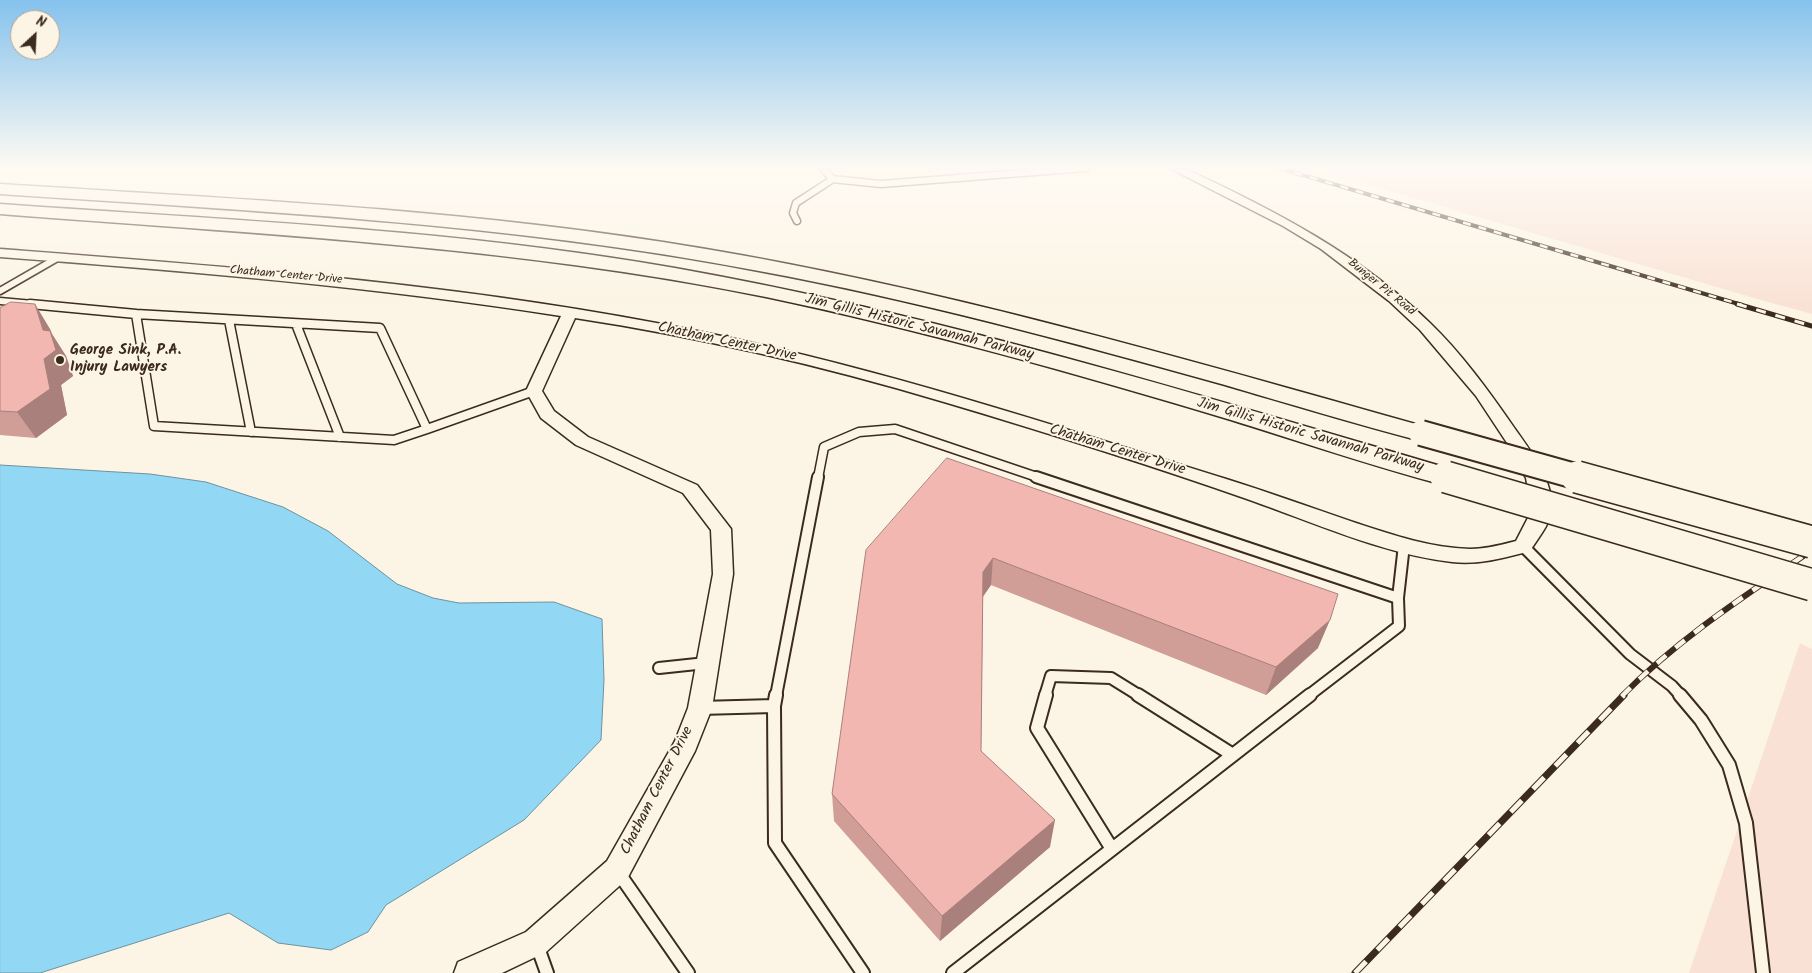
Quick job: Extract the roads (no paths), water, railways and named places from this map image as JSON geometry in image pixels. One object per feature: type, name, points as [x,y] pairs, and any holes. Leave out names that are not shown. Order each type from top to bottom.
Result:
[{"type":"highway","name":"Jim Gillis Historic Savannah Parkway","points":[[61,213],[318,232],[490,248],[620,266],[764,290],[1007,348],[1812,585]]},
{"type":"highway","name":"Jim Gillis Historic Savannah Parkway","points":[[335,213],[480,224],[662,247],[745,261],[864,285],[1054,330],[1812,542]]},
{"type":"street","name":"Bunger Pit Road","points":[[1267,213],[1314,238],[1364,271],[1402,302],[1460,363],[1501,420],[1536,475],[1542,511],[1523,546]]},
{"type":"street","name":"Chatham Center Drive","points":[[0,253],[371,284],[470,296],[570,312],[792,355],[892,382],[1001,414],[1206,479],[1300,512],[1404,545],[1441,553],[1484,555],[1523,546]]},
{"type":"street","points":[[534,391],[570,312]]},
{"type":"street","name":"Chatham Center Drive","points":[[469,973],[536,942],[617,870],[686,744],[700,708],[723,574],[721,529],[690,489],[582,441],[547,414],[534,391]]},
{"type":"lane","points":[[793,213],[798,222]]},
{"type":"lane","points":[[0,291],[59,257]]},
{"type":"lane","points":[[0,301],[136,314],[380,328],[427,429]]},
{"type":"lane","points":[[31,314],[47,305]]},
{"type":"lane","points":[[136,314],[154,426],[394,440],[534,391]]},
{"type":"lane","points":[[228,320],[251,432]]},
{"type":"lane","points":[[296,324],[340,437]]},
{"type":"lane","points":[[863,973],[775,843],[774,706],[824,447],[858,432],[895,429],[1398,598]]},
{"type":"lane","points":[[953,973],[1399,626],[1398,598],[1404,545]]},
{"type":"lane","points":[[1523,546],[1630,654],[1672,686],[1701,720],[1729,765],[1746,823],[1763,973]]},
{"type":"lane","points":[[659,668],[708,662]]},
{"type":"lane","points":[[1112,849],[1037,728],[1050,676],[1111,678],[1233,755]]},
{"type":"lane","points":[[700,708],[774,706]]},
{"type":"lane","points":[[617,870],[688,973]]},
{"type":"lane","points":[[536,942],[547,973]]},
{"type":"water","points":[[0,465],[150,474],[206,482],[283,507],[328,531],[397,584],[433,598],[459,603],[554,602],[602,619],[604,680],[601,740],[524,820],[386,905],[368,932],[331,950],[278,943],[229,913],[40,973],[0,973]]},
{"type":"railway","points":[[1432,213],[1742,305]]},
{"type":"railway","points":[[1737,304],[1812,326]]},
{"type":"railway","points":[[1622,696],[1666,655],[1689,637],[1812,550]]},
{"type":"railway","points":[[1355,973],[1624,695]]},
{"type":"place","name":"George Sink, P.A. Injury Lawyers","points":[[60,360]]}]
